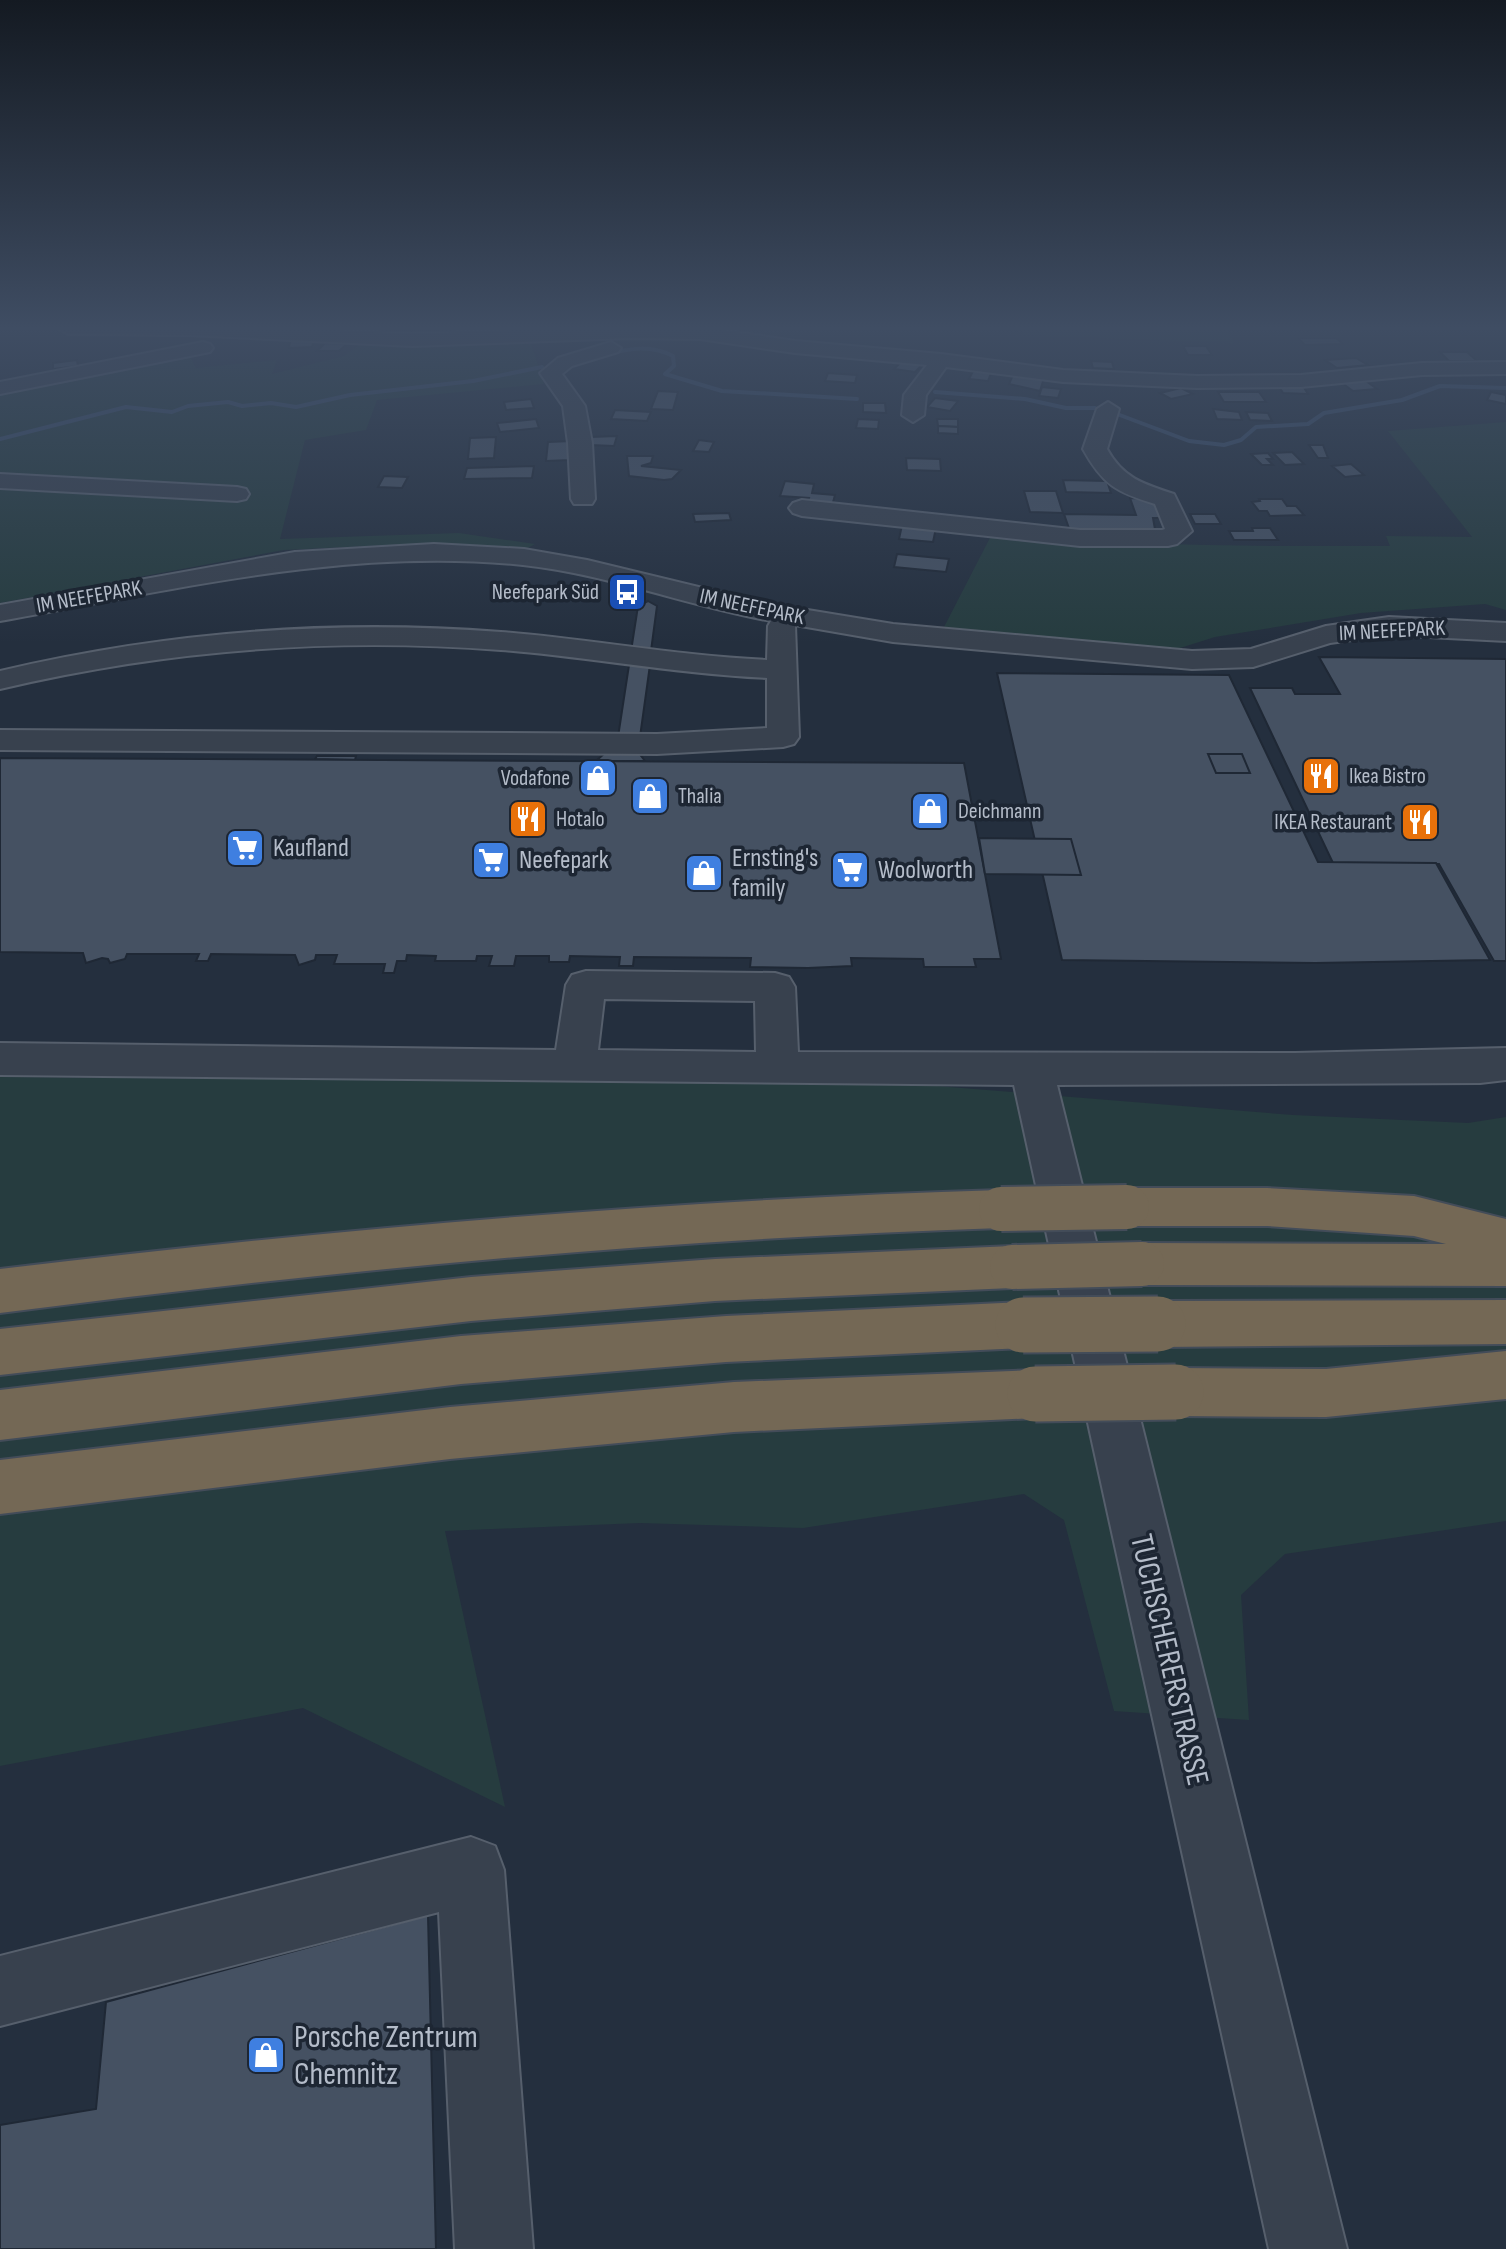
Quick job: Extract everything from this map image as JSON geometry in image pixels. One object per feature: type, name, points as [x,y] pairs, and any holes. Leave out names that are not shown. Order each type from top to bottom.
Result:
[{"type":"highway","points":[[0,1291],[184,1267],[582,1229],[735,1219],[1001,1209],[1267,1207],[1414,1216],[1506,1239]]},
{"type":"highway","points":[[0,1352],[471,1299],[715,1280],[1142,1264],[1506,1265]]},
{"type":"highway","points":[[0,1415],[477,1358],[726,1339],[1023,1325],[1506,1322]]},
{"type":"highway","points":[[0,1487],[450,1433],[734,1407],[1035,1394],[1326,1393],[1506,1375]]},
{"type":"highway","points":[[0,1513],[83,1475]]},
{"type":"street","points":[[578,433],[583,499]]},
{"type":"street","points":[[802,508],[1080,538],[1141,540],[1168,538],[1179,531],[1165,499],[1130,490],[1109,476],[1095,449],[1104,433]]},
{"type":"street","points":[[0,481],[237,494]]},
{"type":"street","name":"IM NEEFEPARK","points":[[14,611],[310,559],[389,553],[479,553],[567,564],[607,586],[657,600],[774,618],[893,633],[1192,660],[1253,658],[1326,635],[1389,626],[1506,632]]},
{"type":"street","points":[[0,643],[14,611]]},
{"type":"street","points":[[0,740],[657,744],[783,737],[782,670],[774,618]]},
{"type":"street","points":[[0,680],[88,661],[198,646],[364,637],[500,641],[681,664],[782,670]]},
{"type":"street","points":[[575,1065],[586,985],[775,987],[777,1067]]},
{"type":"street","points":[[0,1059],[1033,1070],[1401,1068],[1506,1064]]},
{"type":"street","name":"TUCHSCHERERSTRASSE","points":[[1033,1070],[1044,1129],[1308,2249]]},
{"type":"street","points":[[0,1991],[471,1870],[494,2249]]},
{"type":"green space","points":[[0,433],[348,433],[305,440],[280,539],[459,533],[535,544],[526,549],[432,543],[284,550],[0,603]]},
{"type":"green space","points":[[1390,433],[1506,433],[1506,610],[1485,604],[1361,613],[1215,637],[1177,649],[943,629],[994,530],[1093,540],[1241,546],[1390,546],[1386,536],[1472,537]]},
{"type":"green space","points":[[627,1074],[912,1084],[1293,1115],[1468,1123],[1506,1117],[1506,1521],[1285,1554],[1241,1595],[1249,1720],[1114,1711],[1064,1520],[1024,1494],[803,1528],[640,1523],[445,1531],[505,1807],[303,1708],[0,1766],[0,1077],[243,1079]]},
{"type":"building","points":[[617,436],[614,446],[590,445],[590,437]]},
{"type":"building","points":[[496,437],[494,458],[468,459],[470,438]]},
{"type":"building","points":[[699,440],[714,442],[709,452],[693,451]]},
{"type":"building","points":[[571,441],[570,460],[546,461],[548,442]]},
{"type":"building","points":[[1309,445],[1323,445],[1328,458],[1318,458]]},
{"type":"building","points":[[1292,452],[1304,464],[1285,465],[1273,453]]},
{"type":"building","points":[[1268,453],[1273,459],[1267,459],[1273,465],[1262,465],[1251,454]]},
{"type":"building","points":[[627,456],[653,456],[651,463],[641,466],[681,470],[672,479],[664,480],[629,476]]},
{"type":"building","points":[[906,458],[940,459],[941,471],[907,470]]},
{"type":"building","points":[[1351,464],[1364,475],[1345,477],[1332,466]]},
{"type":"building","points":[[534,466],[532,478],[464,479],[467,468]]},
{"type":"building","points":[[384,476],[408,477],[402,488],[378,487]]},
{"type":"building","points":[[1063,480],[1107,481],[1111,493],[1066,492]]},
{"type":"building","points":[[785,481],[814,484],[812,493],[835,495],[832,506],[807,504],[809,498],[780,496]]},
{"type":"building","points":[[1024,491],[1056,491],[1063,513],[1030,512]]},
{"type":"building","points":[[1130,498],[1156,499],[1163,518],[1153,518],[1156,535],[1071,534],[1064,514],[1136,515]]},
{"type":"building","points":[[1282,499],[1287,506],[1296,506],[1304,515],[1270,516],[1267,511],[1259,511],[1252,502]]},
{"type":"building","points":[[729,513],[731,520],[695,522],[693,514]]},
{"type":"building","points":[[1190,514],[1215,514],[1221,524],[1195,524]]},
{"type":"building","points":[[902,525],[936,528],[933,542],[899,539]]},
{"type":"building","points":[[1252,528],[1270,528],[1278,540],[1234,540],[1229,531],[1253,531]]},
{"type":"building","points":[[897,554],[949,559],[946,572],[894,567]]},
{"type":"building","points":[[648,601],[657,606],[651,651],[631,651],[638,606]]},
{"type":"building","points":[[1319,657],[1506,659],[1506,961],[1494,961],[1439,864],[1333,863],[1250,688],[1292,688],[1295,694],[1340,694]]},
{"type":"building","points":[[629,665],[650,665],[640,737],[618,737]]},
{"type":"building","points":[[997,673],[1229,675],[1318,862],[1436,863],[1490,960],[1315,963],[1062,960]]},
{"type":"building","points":[[606,752],[638,752],[645,761],[596,761]]},
{"type":"building","points":[[1208,754],[1242,754],[1250,773],[1216,773]]},
{"type":"building","points":[[317,756],[356,756],[355,760],[315,759]]},
{"type":"building","name":"Neefepark","points":[[0,758],[964,763],[1001,959],[974,959],[976,967],[924,967],[923,959],[851,958],[852,966],[808,968],[750,967],[751,958],[634,957],[633,966],[619,966],[620,957],[570,956],[569,962],[549,962],[549,956],[516,956],[514,966],[489,966],[492,956],[477,956],[476,961],[435,961],[436,956],[407,955],[406,961],[397,961],[394,973],[383,973],[385,964],[334,964],[337,955],[316,955],[315,960],[299,965],[295,955],[211,954],[208,961],[196,961],[199,954],[127,954],[125,959],[110,963],[102,958],[86,963],[83,953],[0,952]]},
{"type":"building","points":[[979,838],[1071,839],[1081,875],[985,874]]},
{"type":"building","name":"Porsche Zentrum Chemnitz","points":[[428,1915],[436,2249],[0,2249],[0,2125],[96,2109],[106,2002]]},
{"type":"waterway","points":[[0,439],[24,433]]},
{"type":"waterway","points":[[1168,433],[1189,441],[1224,445],[1241,440],[1249,433]]},
{"type":"place","name":"Neefepark Süd","points":[[627,592]]},
{"type":"place","name":"Ikea Bistro","points":[[1321,776]]},
{"type":"place","name":"Vodafone","points":[[598,778]]},
{"type":"place","name":"Thalia","points":[[650,796]]},
{"type":"place","name":"Deichmann","points":[[930,811]]},
{"type":"place","name":"Hotalo","points":[[528,819]]},
{"type":"place","name":"IKEA Restaurant","points":[[1420,822]]},
{"type":"place","name":"Kaufland","points":[[245,848]]},
{"type":"place","name":"Neefepark","points":[[491,860]]},
{"type":"place","name":"Woolworth","points":[[850,870]]},
{"type":"place","name":"Ernsting's family","points":[[704,873]]},
{"type":"place","name":"Porsche Zentrum Chemnitz","points":[[266,2055]]}]
